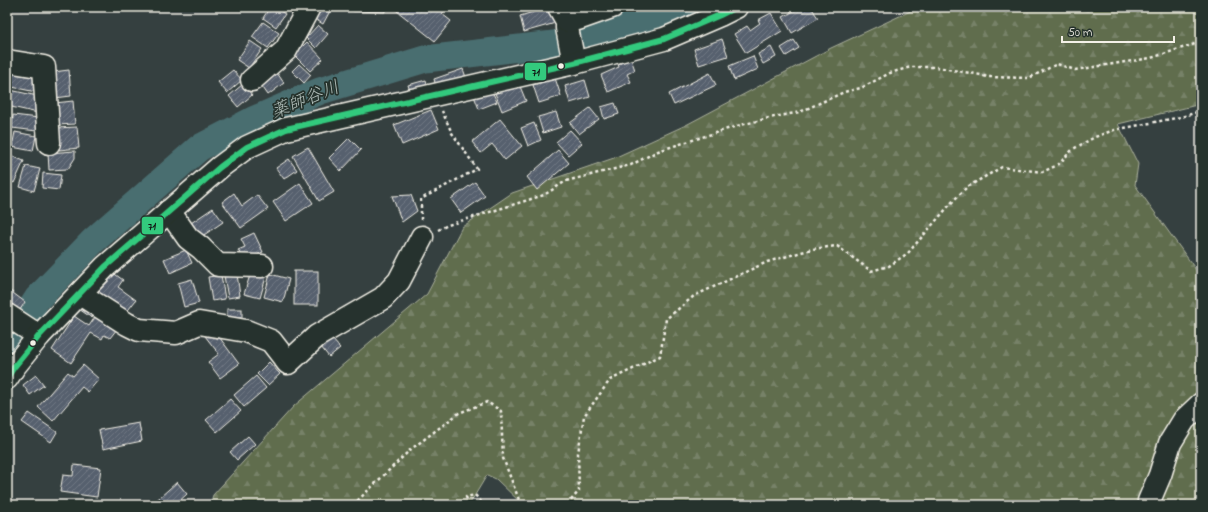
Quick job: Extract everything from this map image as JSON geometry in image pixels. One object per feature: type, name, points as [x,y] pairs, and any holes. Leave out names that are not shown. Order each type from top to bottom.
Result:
[{"type":"street","points":[[252,80],[286,50],[308,7]]},
{"type":"street","points":[[573,59],[564,19],[578,19],[612,7]]},
{"type":"street","points":[[7,378],[35,334],[80,294],[105,267],[220,167],[247,147],[286,129],[435,95],[573,59],[664,39],[736,7]]},
{"type":"street","points":[[7,61],[44,67],[49,143]]},
{"type":"street","points":[[169,211],[188,238],[201,248],[218,265],[262,266]]},
{"type":"street","points":[[80,294],[126,324],[139,330],[176,333],[199,323],[246,331],[271,341],[288,363],[317,336],[383,298],[399,281],[422,237]]},
{"type":"street","points":[[9,316],[35,334]]},
{"type":"street","points":[[1149,505],[1149,501],[1160,475],[1170,442],[1184,420],[1201,404]]},
{"type":"path","points":[[435,95],[452,133],[477,168],[421,198],[422,237],[448,225],[544,195],[566,181],[631,165],[658,151],[737,126],[800,112],[844,92],[861,88],[890,73],[911,67],[936,67],[987,77],[1029,78],[1057,64],[1075,70],[1151,58],[1201,42]]},
{"type":"path","points":[[567,505],[579,491],[578,453],[584,416],[610,380],[660,356],[666,319],[694,296],[767,262],[812,249],[837,246],[871,270],[889,266],[908,253],[967,187],[1002,167],[1042,172],[1058,165],[1072,149],[1095,137],[1114,130],[1182,118],[1201,111]]},
{"type":"path","points":[[353,505],[416,446],[459,413],[487,402],[501,411],[503,458],[521,505]]},
{"type":"path","points":[[469,505],[466,497],[475,495],[484,505]]},
{"type":"green space","points":[[919,7],[1079,7],[1087,11],[1096,7],[1201,7],[1201,104],[1118,124],[1138,164],[1135,185],[1199,274],[1201,273],[1201,505],[523,505],[496,479],[487,475],[469,505],[210,505],[213,495],[294,406],[427,294],[462,227],[512,193],[614,158],[686,125],[831,48]]},
{"type":"building","points":[[270,7],[274,7],[285,14],[276,27],[263,18]]},
{"type":"building","points":[[319,7],[324,7],[330,11],[323,24],[313,18]]},
{"type":"building","points":[[353,7],[385,7],[385,12],[353,11]]},
{"type":"building","points":[[392,7],[447,7],[442,14],[451,21],[435,41]]},
{"type":"building","points":[[550,7],[559,22],[524,32],[520,16]]},
{"type":"building","points":[[801,7],[811,7],[818,18],[792,33],[783,17]]},
{"type":"building","points":[[771,13],[782,31],[746,53],[734,34],[747,26],[750,30],[760,23],[758,20]]},
{"type":"building","points":[[263,22],[279,33],[268,48],[252,37]]},
{"type":"building","points":[[318,25],[328,34],[316,48],[306,38]]},
{"type":"building","points":[[722,39],[728,56],[699,65],[694,49]]},
{"type":"building","points":[[794,40],[799,48],[786,56],[781,48]]},
{"type":"building","points":[[250,41],[262,49],[249,68],[237,60]]},
{"type":"building","points":[[307,42],[323,59],[310,71],[294,55]]},
{"type":"building","points":[[771,47],[776,57],[763,64],[758,54]]},
{"type":"building","points":[[753,56],[758,69],[734,80],[729,66]]},
{"type":"building","points":[[631,59],[635,70],[627,74],[631,82],[608,92],[601,75],[619,67],[618,64]]},
{"type":"building","points":[[299,64],[311,75],[304,83],[292,71]]},
{"type":"building","points":[[463,69],[467,80],[437,90],[434,79]]},
{"type":"building","points":[[69,70],[71,96],[55,98],[53,72]]},
{"type":"building","points":[[233,70],[242,80],[227,93],[218,82]]},
{"type":"building","points":[[275,70],[284,83],[268,95],[259,82]]},
{"type":"building","points":[[7,72],[39,78],[36,92],[7,86]]},
{"type":"building","points":[[710,73],[716,85],[674,105],[669,94]]},
{"type":"building","points":[[555,78],[561,96],[539,103],[533,85]]},
{"type":"building","points":[[426,80],[428,88],[411,94],[408,85]]},
{"type":"building","points":[[585,80],[590,97],[570,103],[565,86]]},
{"type":"building","points":[[243,84],[252,95],[238,107],[229,96]]},
{"type":"building","points":[[519,84],[526,101],[502,111],[495,93]]},
{"type":"building","points":[[491,89],[497,102],[479,109],[474,96]]},
{"type":"building","points":[[10,90],[42,97],[38,113],[7,106]]},
{"type":"building","points":[[73,101],[75,124],[57,125],[55,103]]},
{"type":"building","points":[[615,103],[619,114],[604,119],[601,107]]},
{"type":"building","points":[[590,108],[599,119],[579,134],[570,123]]},
{"type":"building","points":[[431,110],[439,129],[402,145],[394,125]]},
{"type":"building","points":[[556,112],[561,127],[543,133],[538,117]]},
{"type":"building","points":[[13,115],[39,118],[37,131],[12,128]]},
{"type":"building","points":[[500,119],[522,146],[505,160],[492,144],[481,153],[472,142]]},
{"type":"building","points":[[534,123],[541,140],[528,146],[521,128]]},
{"type":"building","points":[[77,127],[79,148],[59,150],[57,128]]},
{"type":"building","points":[[570,130],[582,143],[568,155],[556,142]]},
{"type":"building","points":[[15,132],[36,136],[33,151],[12,147]]},
{"type":"building","points":[[349,138],[361,150],[341,171],[329,158]]},
{"type":"building","points":[[308,147],[334,192],[319,201],[293,156]]},
{"type":"building","points":[[558,150],[569,163],[537,190],[527,177]]},
{"type":"building","points":[[75,151],[75,158],[68,169],[49,170],[48,153]]},
{"type":"building","points":[[9,155],[24,161],[14,183],[7,179],[7,160]]},
{"type":"building","points":[[289,159],[297,170],[284,179],[276,168]]},
{"type":"building","points":[[26,166],[40,169],[34,191],[20,187]]},
{"type":"building","points":[[43,173],[61,175],[59,190],[42,188]]},
{"type":"building","points":[[475,182],[485,196],[461,213],[451,199]]},
{"type":"building","points":[[300,183],[313,203],[286,221],[273,202]]},
{"type":"building","points":[[234,193],[242,206],[257,195],[268,209],[241,228],[222,202]]},
{"type":"building","points":[[411,195],[417,211],[402,222],[392,196]]},
{"type":"building","points":[[213,208],[223,222],[201,237],[191,223]]},
{"type":"building","points":[[254,233],[263,252],[244,261],[238,250],[245,247],[241,239]]},
{"type":"building","points":[[186,250],[192,263],[170,273],[164,259]]},
{"type":"building","points":[[294,271],[318,271],[318,305],[294,305]]},
{"type":"building","points":[[112,272],[123,280],[118,287],[136,300],[125,314],[93,299]]},
{"type":"building","points":[[251,272],[266,277],[260,298],[244,294]]},
{"type":"building","points":[[237,274],[240,296],[228,298],[224,276]]},
{"type":"building","points":[[270,274],[289,279],[283,302],[264,297]]},
{"type":"building","points":[[221,275],[225,299],[212,301],[208,277]]},
{"type":"building","points":[[192,279],[199,303],[184,307],[178,283]]},
{"type":"building","points":[[9,290],[25,302],[18,313],[7,305],[7,293]]},
{"type":"building","points":[[80,300],[97,310],[92,318],[76,307]]},
{"type":"building","points":[[227,309],[242,309],[242,318],[227,318]]},
{"type":"building","points":[[99,311],[120,325],[110,338],[104,335],[102,339],[91,333],[71,363],[52,350],[74,316],[89,326]]},
{"type":"building","points":[[214,330],[239,364],[220,378],[208,362],[219,354],[205,336]]},
{"type":"building","points":[[331,338],[340,348],[329,357],[321,347]]},
{"type":"building","points":[[269,362],[280,374],[268,385],[257,374]]},
{"type":"building","points":[[83,365],[99,379],[88,392],[82,387],[53,421],[38,407],[68,372],[73,376]]},
{"type":"building","points":[[36,375],[44,385],[30,395],[23,385]]},
{"type":"building","points":[[256,376],[266,388],[244,407],[234,395]]},
{"type":"building","points":[[230,399],[241,411],[217,432],[206,420]]},
{"type":"building","points":[[29,413],[57,432],[51,442],[22,422]]},
{"type":"building","points":[[139,423],[142,441],[103,449],[99,430]]},
{"type":"building","points":[[248,436],[255,444],[237,460],[230,452]]},
{"type":"building","points":[[74,465],[101,468],[97,497],[60,492],[63,475],[73,476]]},
{"type":"building","points":[[177,482],[187,494],[175,505],[151,505]]},
{"type":"waterway","name":"薬師谷川","points":[[7,345],[37,299],[93,241],[199,148],[253,120],[320,91],[425,59],[554,44],[672,15],[686,7]]},
{"type":"transit line","name":"71","points":[[7,378],[39,336],[105,267],[220,167],[247,147],[286,129],[574,63],[664,39],[736,7]]}]
